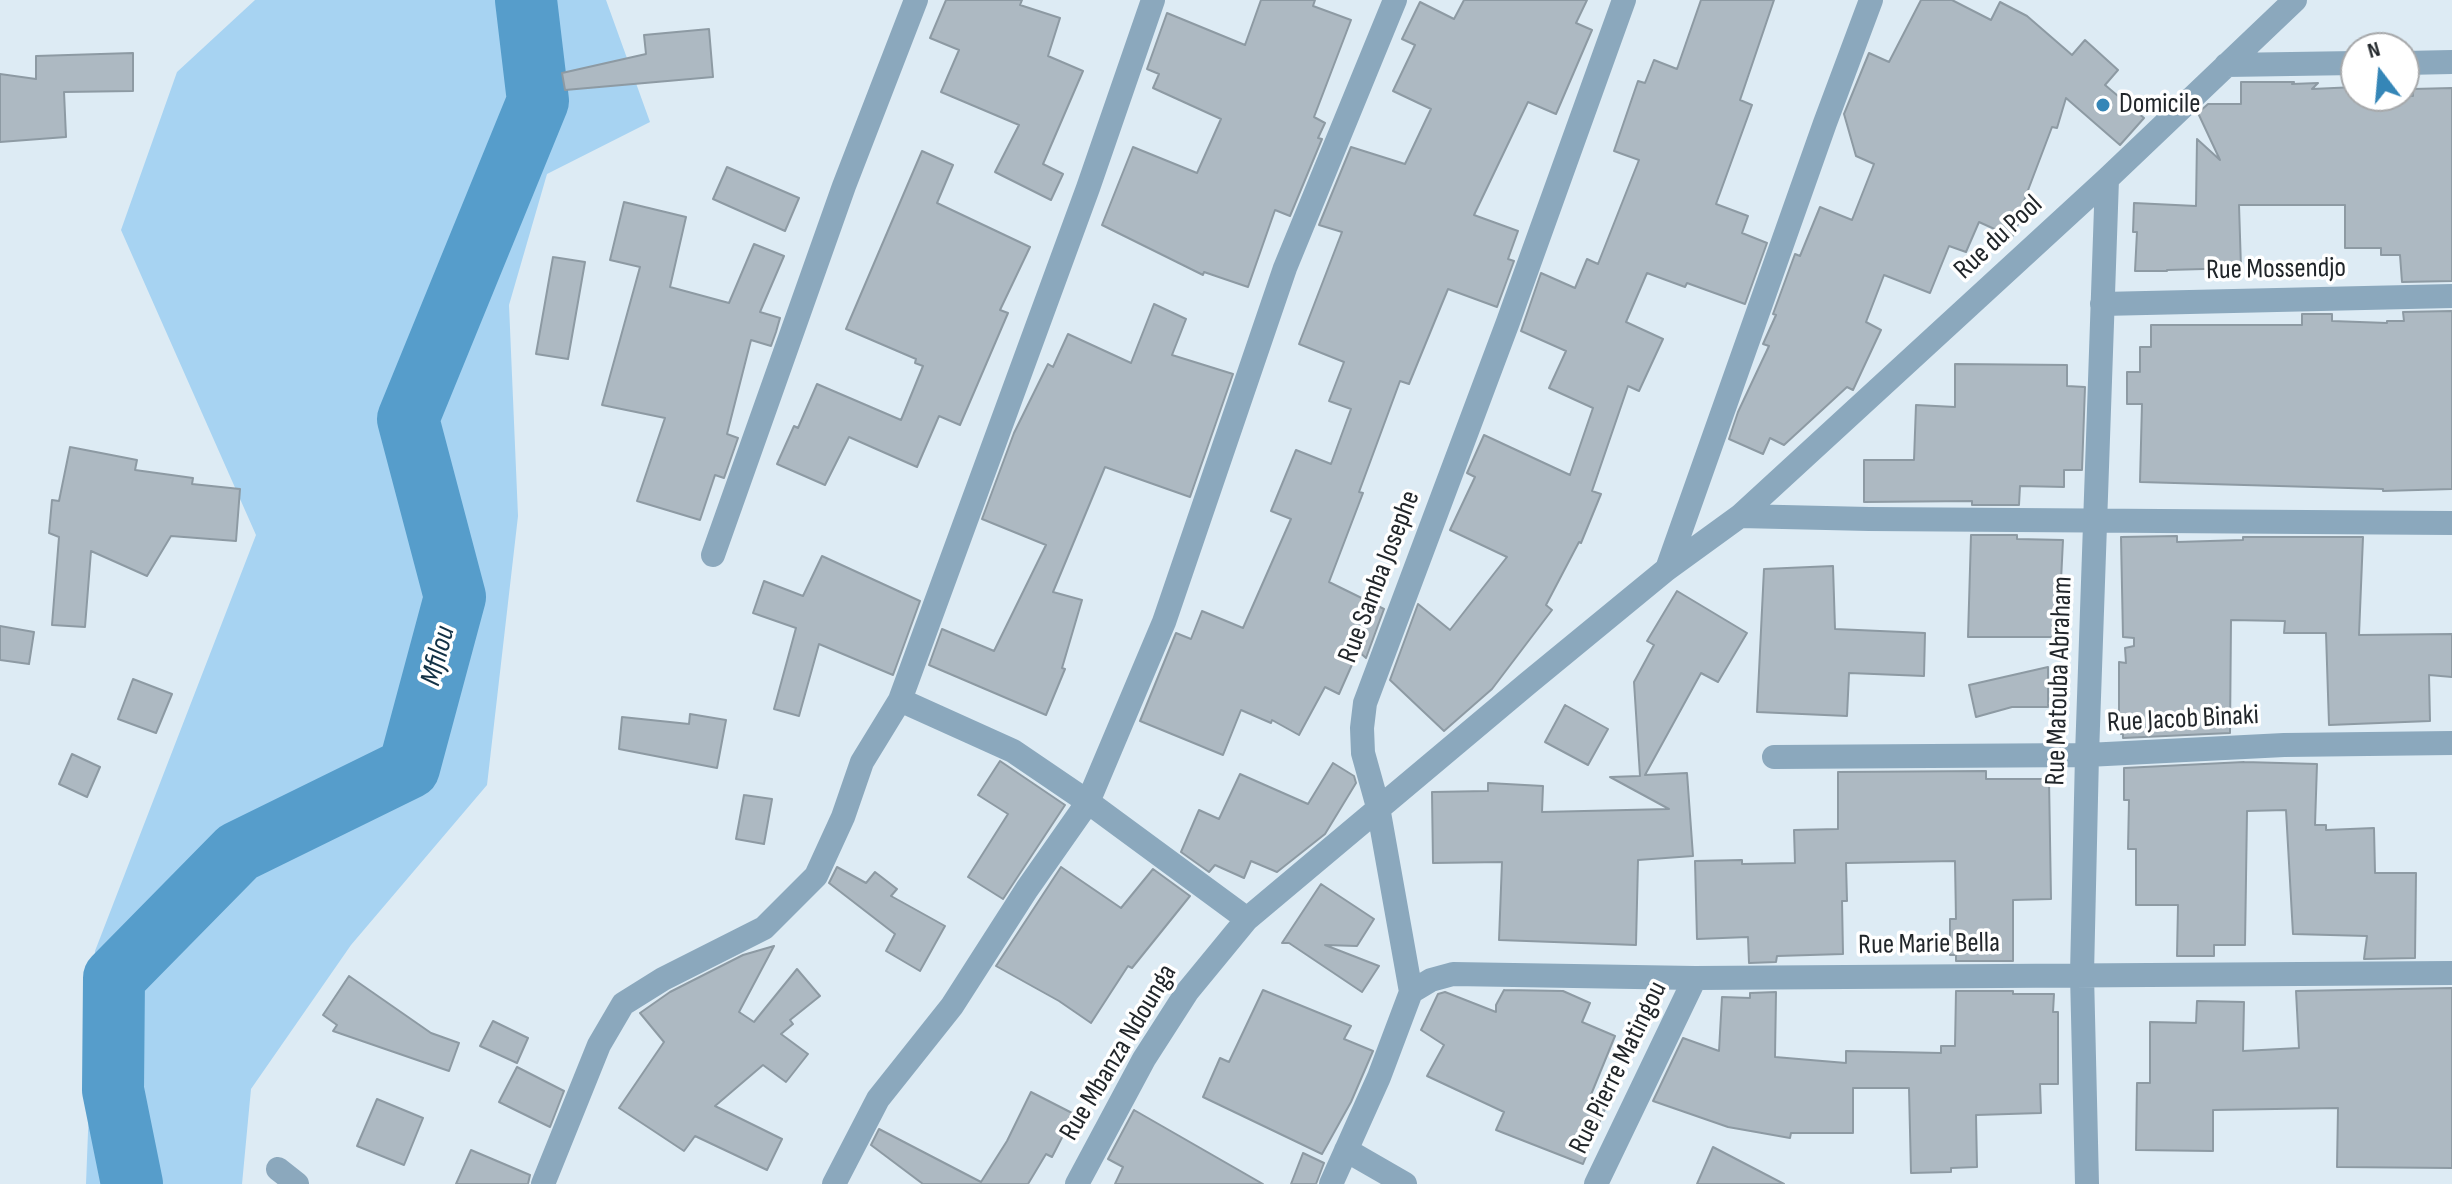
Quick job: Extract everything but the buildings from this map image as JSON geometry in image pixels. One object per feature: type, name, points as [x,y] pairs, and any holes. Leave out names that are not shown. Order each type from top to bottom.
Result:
[{"type":"street","points":[[713,555],[844,186],[916,0]]},
{"type":"street","points":[[543,1184],[599,1045],[623,1004],[663,979],[764,928],[816,876],[843,817],[862,762],[900,700],[1083,202],[1153,0]]},
{"type":"street","points":[[834,1184],[878,1099],[952,1006],[1027,889],[1088,802],[1164,622],[1285,268],[1395,0]]},
{"type":"street","name":"Rue Samba Josephe","points":[[1411,992],[1378,807],[1363,753],[1365,703],[1508,322],[1624,0]]},
{"type":"street","points":[[1667,569],[1871,0]]},
{"type":"street","name":"Rue du Pool","points":[[1378,807],[1667,569],[1740,516],[2107,179],[2295,0]]},
{"type":"street","points":[[2420,63],[2452,62]]},
{"type":"street","points":[[2226,65],[2340,63]]},
{"type":"street","name":"Rue Matouba Abraham","points":[[2087,1184],[2082,974],[2107,179]]},
{"type":"street","name":"Rue Mossendjo","points":[[2102,304],[2452,296]]},
{"type":"street","points":[[1740,516],[2452,523]]},
{"type":"street","points":[[900,700],[1013,751],[1247,919]]},
{"type":"street","name":"Rue Jacob Binaki","points":[[1774,757],[2087,755],[2284,745],[2452,743]]},
{"type":"street","name":"Rue Mbanza Ndounga","points":[[1077,1184],[1144,1059],[1187,992],[1247,919],[1378,807]]},
{"type":"street","name":"Rue Marie Bella","points":[[1411,992],[1431,980],[1453,974],[1695,978],[2452,973]]},
{"type":"street","name":"Rue Pierre Matingou","points":[[1596,1184],[1695,978]]},
{"type":"street","points":[[1331,1184],[1379,1077],[1411,992]]},
{"type":"street","points":[[1346,1150],[1405,1184]]},
{"type":"shaded area","points":[[255,0],[606,0],[650,122],[547,174],[509,305],[518,516],[487,785],[351,945],[251,1089],[242,1184],[86,1184],[95,951],[256,535],[121,230],[177,72]]},
{"type":"waterway","name":"Mfilou","points":[[132,1184],[113,1090],[114,978],[238,852],[409,768],[455,597],[408,419],[538,101],[526,0]]},
{"type":"place","name":"Domicile","points":[[2103,105]]}]
